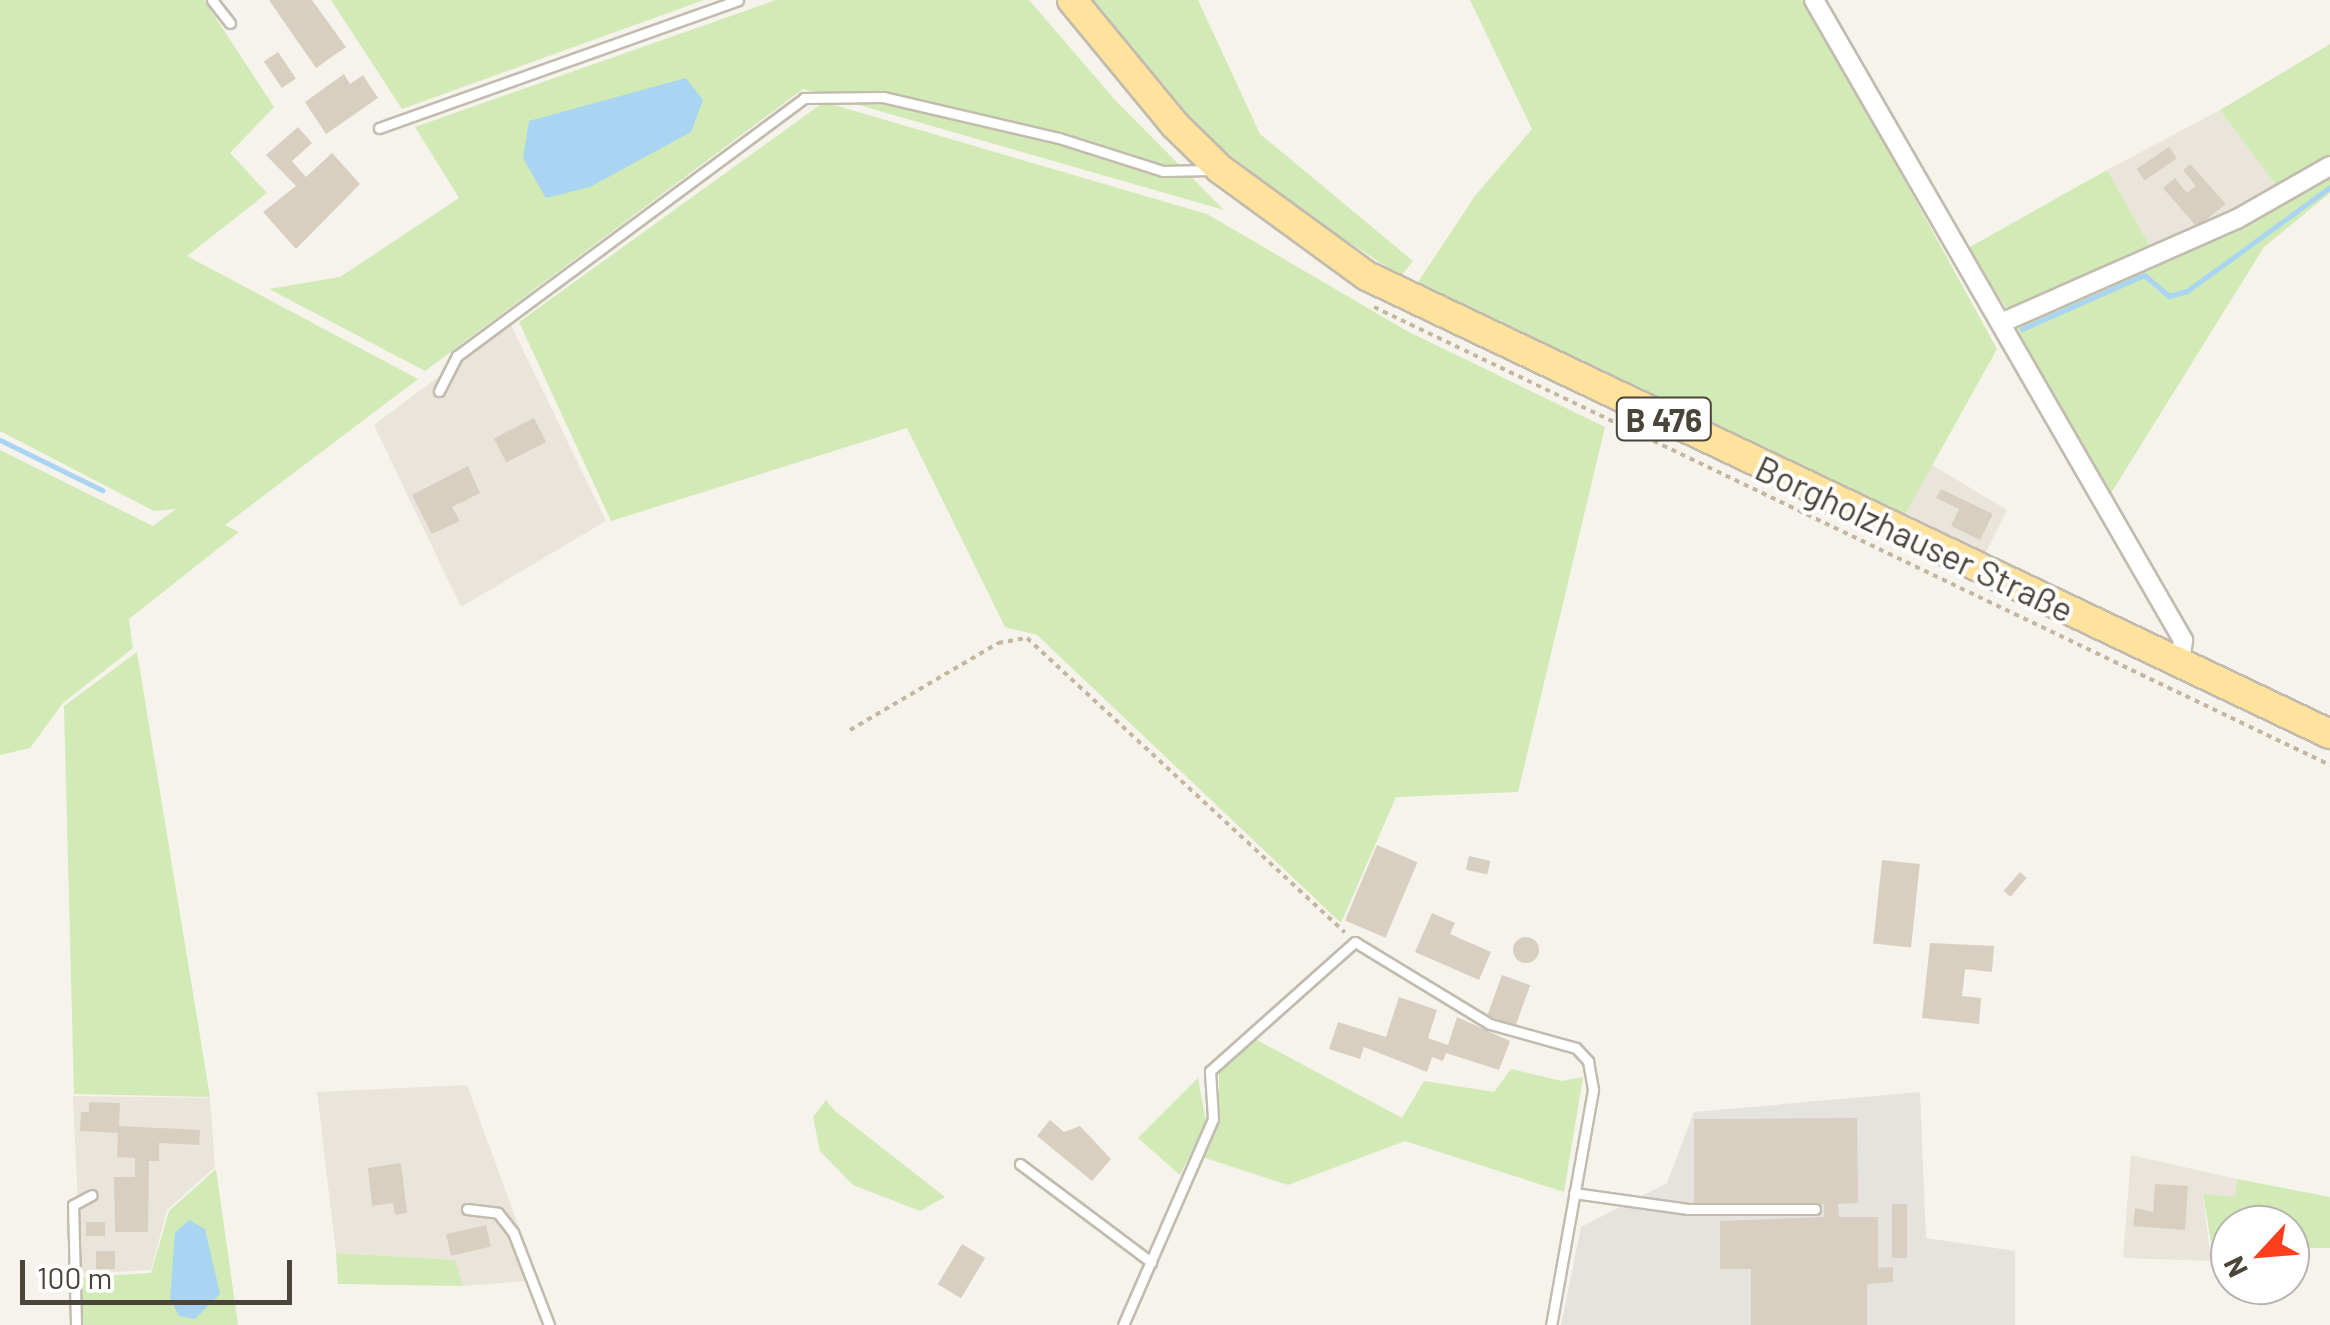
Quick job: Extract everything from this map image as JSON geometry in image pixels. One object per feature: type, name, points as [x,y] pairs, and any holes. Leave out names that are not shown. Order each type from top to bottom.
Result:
[{"type":"main road","name":"Borgholzhauser Straße","points":[[1072,0],[1175,125],[1220,168],[1367,276],[1445,317],[2330,734]]},
{"type":"street","points":[[1814,0],[2183,640],[2180,664]]},
{"type":"street","points":[[2001,323],[2236,219],[2330,166]]},
{"type":"lane","points":[[212,0],[230,22]]},
{"type":"lane","points":[[379,128],[738,0]]},
{"type":"lane","points":[[438,392],[457,356],[804,98],[884,97],[1059,138],[1163,170],[1220,168]]},
{"type":"lane","points":[[1124,1325],[1213,1119],[1210,1071],[1356,942],[1490,1024],[1576,1048],[1588,1061],[1593,1090],[1551,1325]]},
{"type":"lane","points":[[1020,1164],[1151,1262]]},
{"type":"lane","points":[[1574,1194],[1688,1208],[1816,1209]]},
{"type":"lane","points":[[76,1325],[73,1205],[92,1195]]},
{"type":"lane","points":[[467,1208],[498,1213],[513,1232],[549,1325]]},
{"type":"path","points":[[850,730],[998,644],[1027,638],[1356,942]]},
{"type":"shaded area","points":[[2220,110],[2279,189],[2208,226],[2150,246],[2107,170]]},
{"type":"shaded area","points":[[510,323],[606,521],[461,607],[374,425]]},
{"type":"shaded area","points":[[1929,463],[2007,510],[1985,554],[1904,516]]},
{"type":"shaded area","points":[[467,1085],[538,1280],[463,1286],[454,1260],[336,1253],[317,1092]]},
{"type":"shaded area","points":[[1920,1092],[1926,1238],[2015,1251],[2015,1325],[1561,1325],[1581,1227],[1667,1183],[1694,1112]]},
{"type":"shaded area","points":[[73,1096],[210,1098],[215,1167],[167,1210],[151,1270],[81,1274]]},
{"type":"shaded area","points":[[2131,1155],[2237,1179],[2235,1197],[2203,1195],[2210,1261],[2123,1258]]},
{"type":"green space","points":[[0,0],[204,0],[274,107],[230,153],[267,193],[187,256],[418,379],[225,525],[239,532],[129,619],[133,648],[63,703],[30,748],[0,755],[0,450],[153,526],[176,509],[154,511],[0,431]]},
{"type":"green space","points":[[331,0],[704,0],[402,109]]},
{"type":"green space","points":[[776,0],[1029,0],[1116,101],[1224,210],[803,89],[425,371],[269,289],[340,277],[459,198],[415,127]]},
{"type":"green space","points":[[1093,0],[1198,0],[1260,134],[1413,261],[1401,276],[1285,201],[1203,132]]},
{"type":"green space","points":[[1470,0],[1806,0],[1997,349],[1904,516],[1416,285],[1475,196],[1532,129]]},
{"type":"green space","points":[[2330,44],[2330,157],[2279,189],[2220,110]]},
{"type":"green space","points":[[824,102],[1207,214],[1407,331],[1605,427],[1518,792],[1396,797],[1341,923],[1037,635],[1005,627],[907,428],[611,521],[519,322]]},
{"type":"green space","points":[[2107,170],[2150,246],[2008,311],[1968,248]]},
{"type":"green space","points":[[2330,175],[2330,193],[2264,247],[2108,498],[2015,340],[2015,323],[2253,220]]},
{"type":"green space","points":[[137,652],[210,1097],[74,1094],[64,706]]},
{"type":"green space","points":[[1255,1039],[1402,1118],[1424,1081],[1494,1092],[1511,1069],[1562,1081],[1583,1077],[1564,1192],[1405,1141],[1288,1185],[1202,1157],[1219,1118],[1219,1070]]},
{"type":"green space","points":[[1198,1078],[1206,1122],[1180,1175],[1138,1138]]},
{"type":"green space","points":[[826,1100],[945,1197],[920,1211],[853,1185],[820,1151],[813,1117]]},
{"type":"green space","points":[[216,1169],[238,1325],[82,1325],[80,1277],[151,1273],[169,1211]]},
{"type":"green space","points":[[2237,1179],[2330,1197],[2330,1248],[2310,1248],[2310,1205],[2210,1205],[2210,1236],[2203,1194],[2235,1197]]},
{"type":"green space","points":[[336,1253],[455,1260],[463,1286],[338,1284]]},
{"type":"water","points":[[686,78],[703,100],[691,132],[590,187],[546,198],[523,158],[529,121]]},
{"type":"water","points":[[189,1220],[205,1229],[220,1294],[195,1319],[179,1316],[170,1298],[175,1233]]},
{"type":"building","points":[[269,0],[312,0],[346,47],[316,68]]},
{"type":"building","points":[[278,52],[296,79],[282,88],[264,62]]},
{"type":"building","points":[[344,74],[350,84],[363,75],[378,98],[326,134],[305,102]]},
{"type":"building","points":[[298,127],[312,143],[292,161],[306,177],[332,153],[360,184],[296,249],[263,212],[296,186],[266,155]]},
{"type":"building","points":[[2169,147],[2177,159],[2144,180],[2137,169]]},
{"type":"building","points":[[2190,164],[2226,204],[2197,227],[2163,188],[2175,178],[2187,193],[2196,186],[2183,170]]},
{"type":"building","points":[[534,418],[546,442],[506,462],[494,438]]},
{"type":"building","points":[[468,466],[480,493],[452,507],[460,521],[432,534],[412,495]]},
{"type":"building","points":[[1941,489],[1993,514],[1980,540],[1951,526],[1959,509],[1936,498]]},
{"type":"building","points":[[1377,845],[1418,862],[1385,938],[1345,920]]},
{"type":"building","points":[[1469,856],[1490,861],[1487,875],[1466,870]]},
{"type":"building","points":[[1882,860],[1920,864],[1911,948],[1873,944]]},
{"type":"building","points":[[2020,872],[2027,878],[2010,897],[2004,891]]},
{"type":"building","points":[[1432,913],[1455,923],[1450,934],[1491,952],[1479,980],[1415,952]]},
{"type":"building","points":[[1526,937],[1535,941],[1539,950],[1535,959],[1526,963],[1517,959],[1513,950],[1517,941]]},
{"type":"building","points":[[1930,943],[1994,946],[1992,972],[1965,969],[1962,996],[1981,998],[1979,1024],[1922,1018]]},
{"type":"building","points":[[1502,975],[1530,985],[1515,1026],[1487,1015]]},
{"type":"building","points":[[1399,997],[1437,1010],[1428,1038],[1448,1045],[1457,1017],[1510,1041],[1499,1070],[1446,1053],[1443,1061],[1432,1057],[1427,1072],[1364,1047],[1360,1059],[1329,1049],[1338,1022],[1386,1037]]},
{"type":"building","points":[[89,1102],[120,1103],[119,1126],[200,1130],[199,1145],[159,1143],[159,1161],[149,1161],[148,1232],[115,1232],[114,1177],[135,1177],[135,1158],[117,1157],[118,1133],[80,1131],[81,1112],[89,1112]]},
{"type":"building","points":[[1857,1118],[1858,1203],[1838,1204],[1839,1217],[1878,1217],[1878,1268],[1893,1267],[1893,1282],[1867,1284],[1867,1325],[1751,1325],[1751,1269],[1720,1269],[1720,1221],[1824,1217],[1824,1204],[1694,1204],[1694,1119]]},
{"type":"building","points":[[1050,1120],[1064,1132],[1080,1126],[1111,1159],[1092,1181],[1037,1136]]},
{"type":"building","points":[[401,1163],[407,1213],[395,1215],[393,1203],[372,1206],[368,1168]]},
{"type":"building","points":[[2155,1184],[2188,1186],[2185,1230],[2133,1226],[2135,1208],[2153,1212]]},
{"type":"building","points":[[1892,1204],[1907,1204],[1907,1258],[1892,1258]]},
{"type":"building","points":[[86,1222],[105,1222],[105,1236],[86,1236]]},
{"type":"building","points":[[486,1225],[491,1246],[451,1256],[446,1234]]},
{"type":"building","points":[[962,1244],[985,1258],[961,1298],[938,1284]]},
{"type":"building","points":[[96,1251],[115,1251],[115,1269],[96,1269]]},
{"type":"waterway","points":[[2022,329],[2144,275],[2169,296],[2187,291],[2330,187]]},
{"type":"waterway","points":[[0,440],[102,490]]}]
